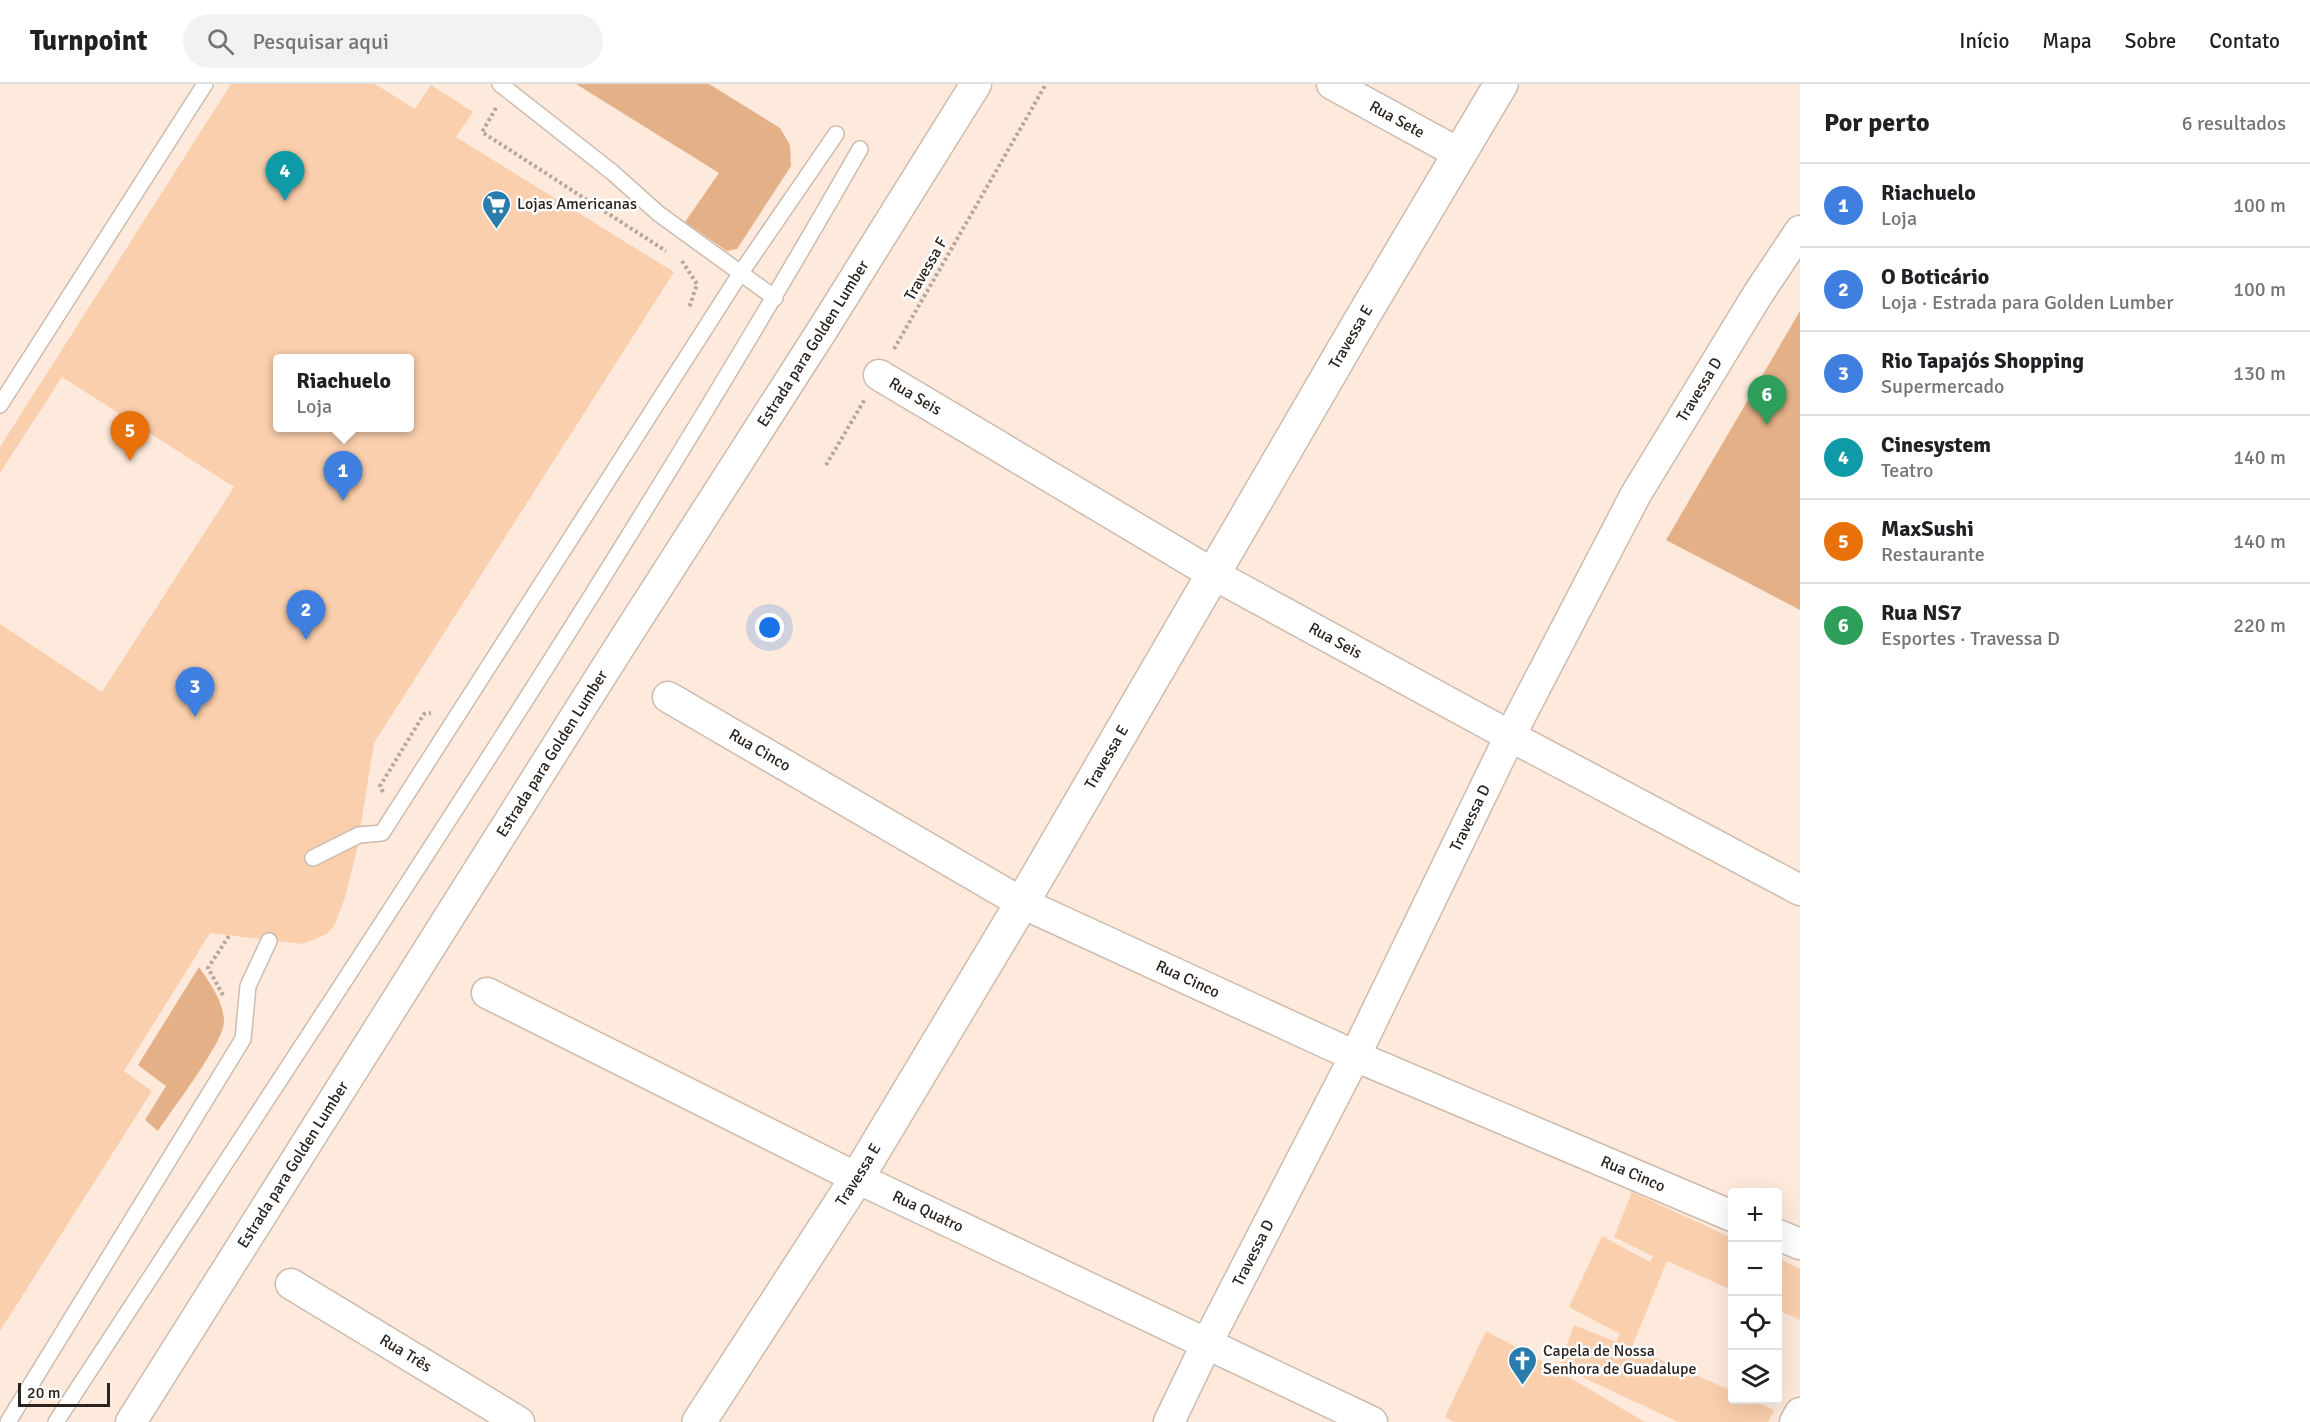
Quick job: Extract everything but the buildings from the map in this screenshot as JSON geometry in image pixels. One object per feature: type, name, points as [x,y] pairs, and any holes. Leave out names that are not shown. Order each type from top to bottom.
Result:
[{"type":"street","name":"Estrada para Golden Lumber","points":[[131,1422],[976,84]]},
{"type":"street","name":"Rua Sete","points":[[1332,84],[1460,154]]},
{"type":"street","name":"Travessa E","points":[[699,1422],[857,1178],[1022,903],[1502,84]]},
{"type":"street","name":"Travessa D","points":[[1169,1422],[1355,1056],[1510,736],[1636,494],[1758,294],[1800,231]]},
{"type":"street","name":"Rua Seis","points":[[879,375],[1213,574],[1510,736],[1800,890]]},
{"type":"street","name":"Rua Cinco","points":[[668,697],[1022,903],[1355,1056],[1728,1214]]},
{"type":"street","name":"Rua Quatro","points":[[487,993],[857,1178],[1372,1422]]},
{"type":"street","points":[[1782,1236],[1800,1244]]},
{"type":"street","name":"Rua Três","points":[[291,1284],[519,1422]]},
{"type":"street","points":[[1795,1422],[1800,1413]]},
{"type":"lane","points":[[0,405],[205,84]]},
{"type":"lane","points":[[500,84],[612,172],[659,214],[775,298]]},
{"type":"lane","points":[[313,858],[359,835],[382,833],[740,274],[836,134]]},
{"type":"lane","points":[[56,1422],[520,710],[775,298],[860,149]]},
{"type":"lane","points":[[8,1422],[243,1039],[248,986],[269,941]]},
{"type":"path","name":"Travessa F","points":[[826,465],[1046,84]]},
{"type":"path","points":[[482,132],[682,261],[697,284],[688,311]]},
{"type":"path","points":[[384,794],[380,786],[424,714],[435,712]]},
{"type":"shaded area","points":[[576,84],[709,84],[780,128],[790,145],[791,166],[737,249],[727,251],[685,222],[719,173]]},
{"type":"shaded area","points":[[1800,311],[1800,610],[1666,540]]},
{"type":"shaded area","points":[[199,967],[222,1007],[224,1022],[222,1032],[207,1060],[158,1131],[145,1120],[166,1086],[138,1065]]},
{"type":"place","name":"Cinesystem","points":[[285,201]]},
{"type":"place","name":"Lojas Americanas","points":[[496,230]]},
{"type":"place","name":"Rua NS7","points":[[1767,425]]},
{"type":"place","name":"MaxSushi","points":[[130,461]]},
{"type":"place","name":"Riachuelo","points":[[343,501]]},
{"type":"place","name":"O Boticário","points":[[306,640]]},
{"type":"place","name":"Rio Tapajós Shopping","points":[[195,717]]},
{"type":"place","name":"Capela de Nossa Senhora de Guadalupe","points":[[1522,1386]]}]
